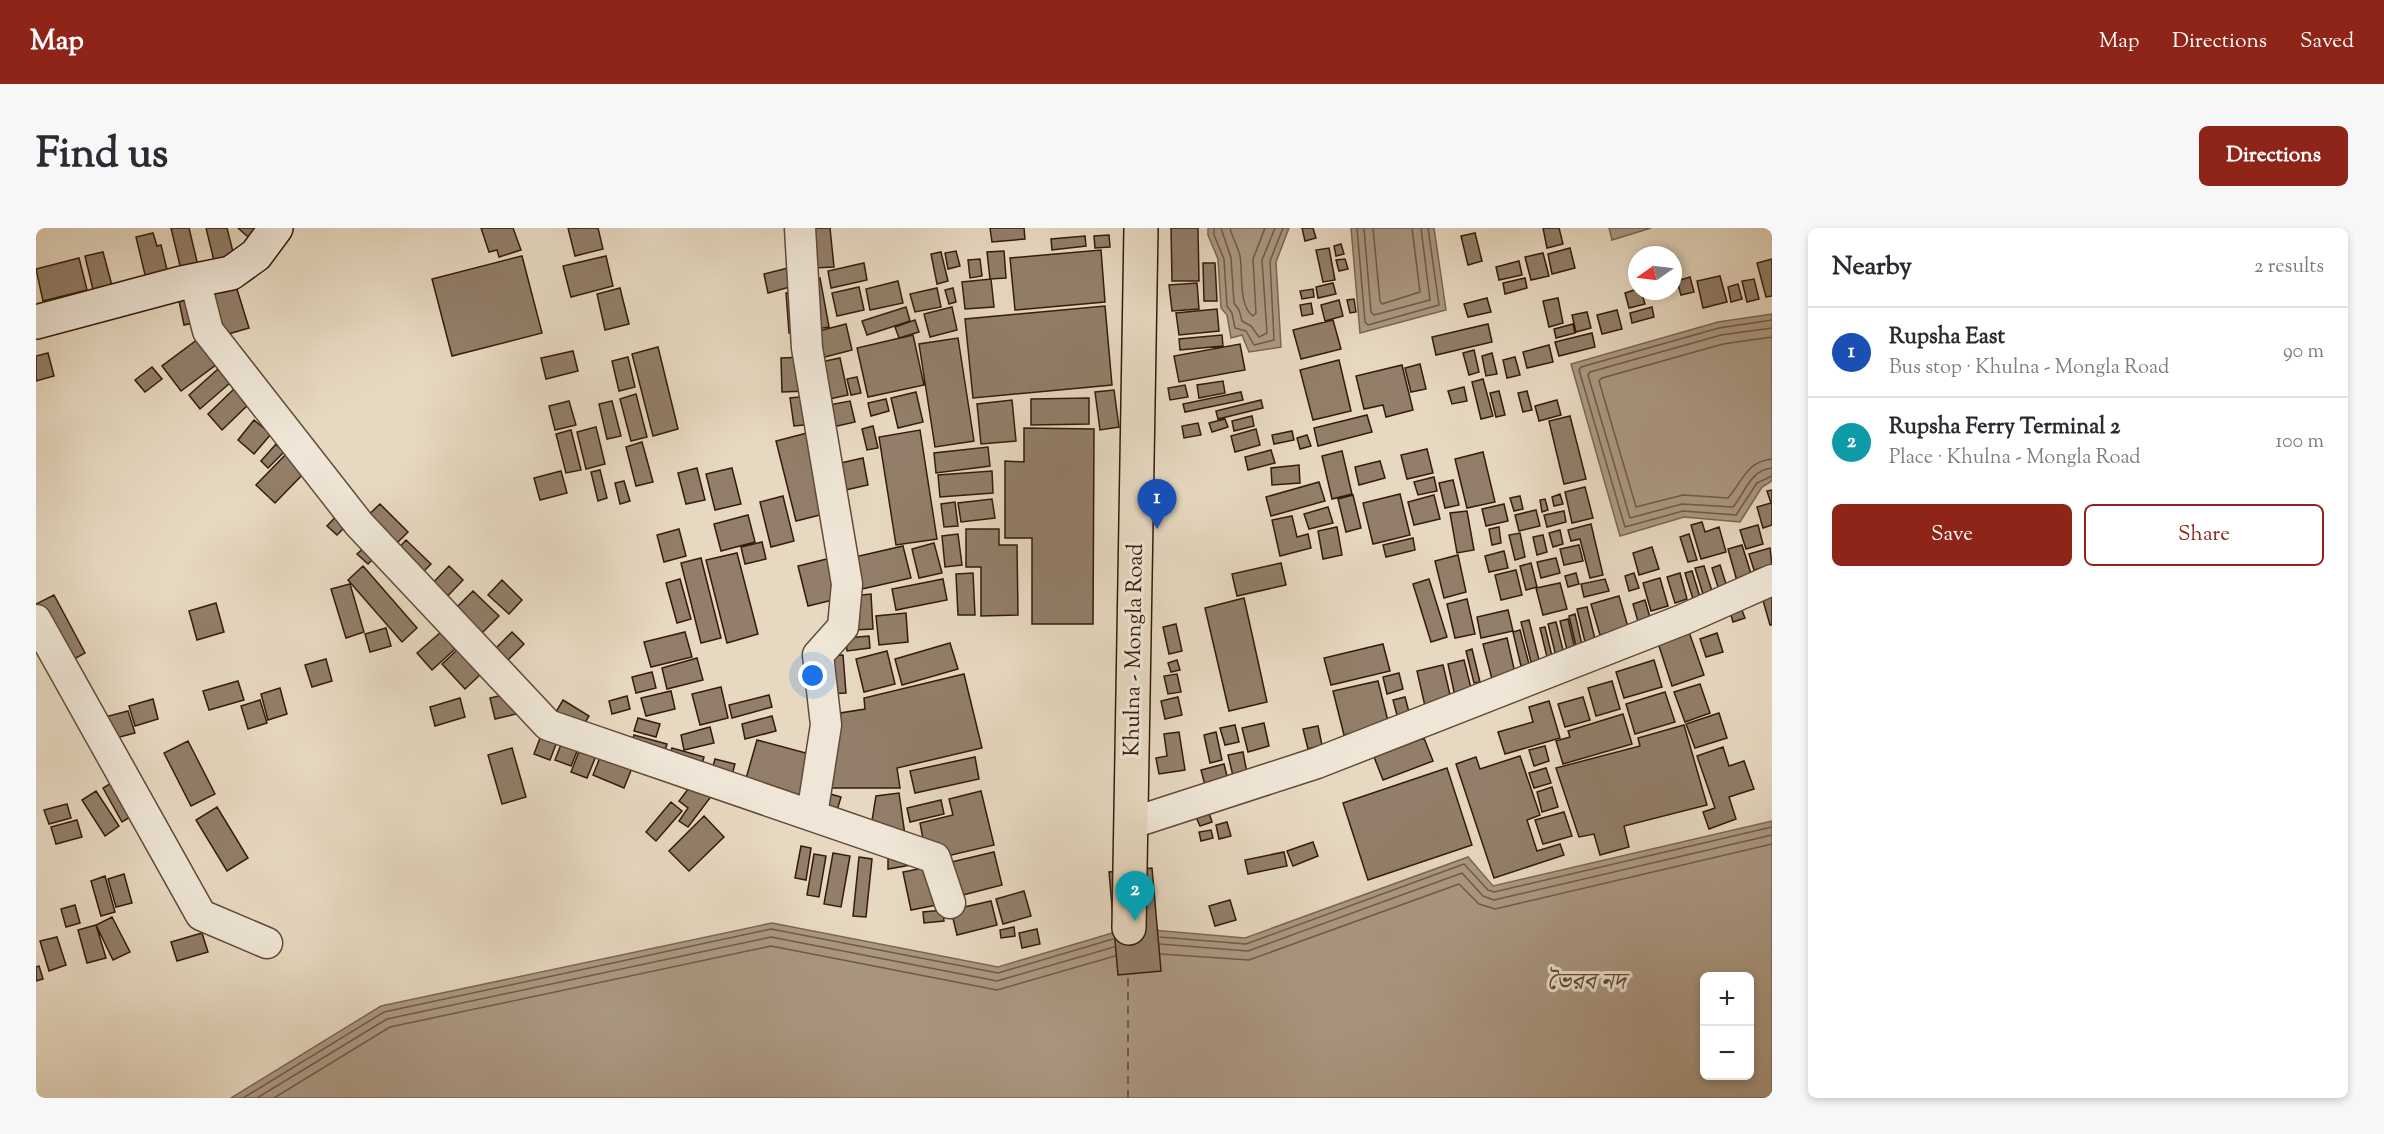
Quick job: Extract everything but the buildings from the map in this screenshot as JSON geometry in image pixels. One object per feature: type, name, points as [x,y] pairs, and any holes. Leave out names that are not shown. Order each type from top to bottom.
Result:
[{"type":"highway","name":"Khulna - Mongla Road","points":[[1129,928],[1142,228]]},
{"type":"main road","points":[[36,322],[195,280],[231,273],[256,255],[276,228]]},
{"type":"street","points":[[800,228],[807,348],[847,584],[843,627],[818,655],[826,725],[812,815]]},
{"type":"street","points":[[195,280],[208,330],[359,524],[548,725],[935,858],[950,903]]},
{"type":"street","points":[[1132,823],[1317,763],[1682,620],[1772,580]]},
{"type":"street","points":[[36,620],[201,915],[267,943]]},
{"type":"water","points":[[1208,228],[1289,228],[1276,262],[1281,347],[1249,352],[1242,335],[1231,338],[1227,315],[1221,308],[1218,259],[1208,235]]},
{"type":"water","points":[[1351,228],[1434,228],[1446,310],[1360,333]]},
{"type":"water","points":[[1609,228],[1651,228],[1612,240]]},
{"type":"water","points":[[1772,314],[1772,481],[1762,487],[1740,522],[1684,517],[1620,536],[1571,364],[1718,322]]},
{"type":"water","name":"ভৈরব নদ","points":[[1772,821],[1772,1098],[231,1098],[381,1006],[772,923],[998,967],[1129,928],[1245,938],[1468,857],[1493,886]]},
{"type":"ferry route","points":[[1128,973],[1128,1098]]},
{"type":"place","name":"Rupsha East","points":[[1157,529]]},
{"type":"place","name":"Rupsha Ferry Terminal 2","points":[[1135,921]]}]
